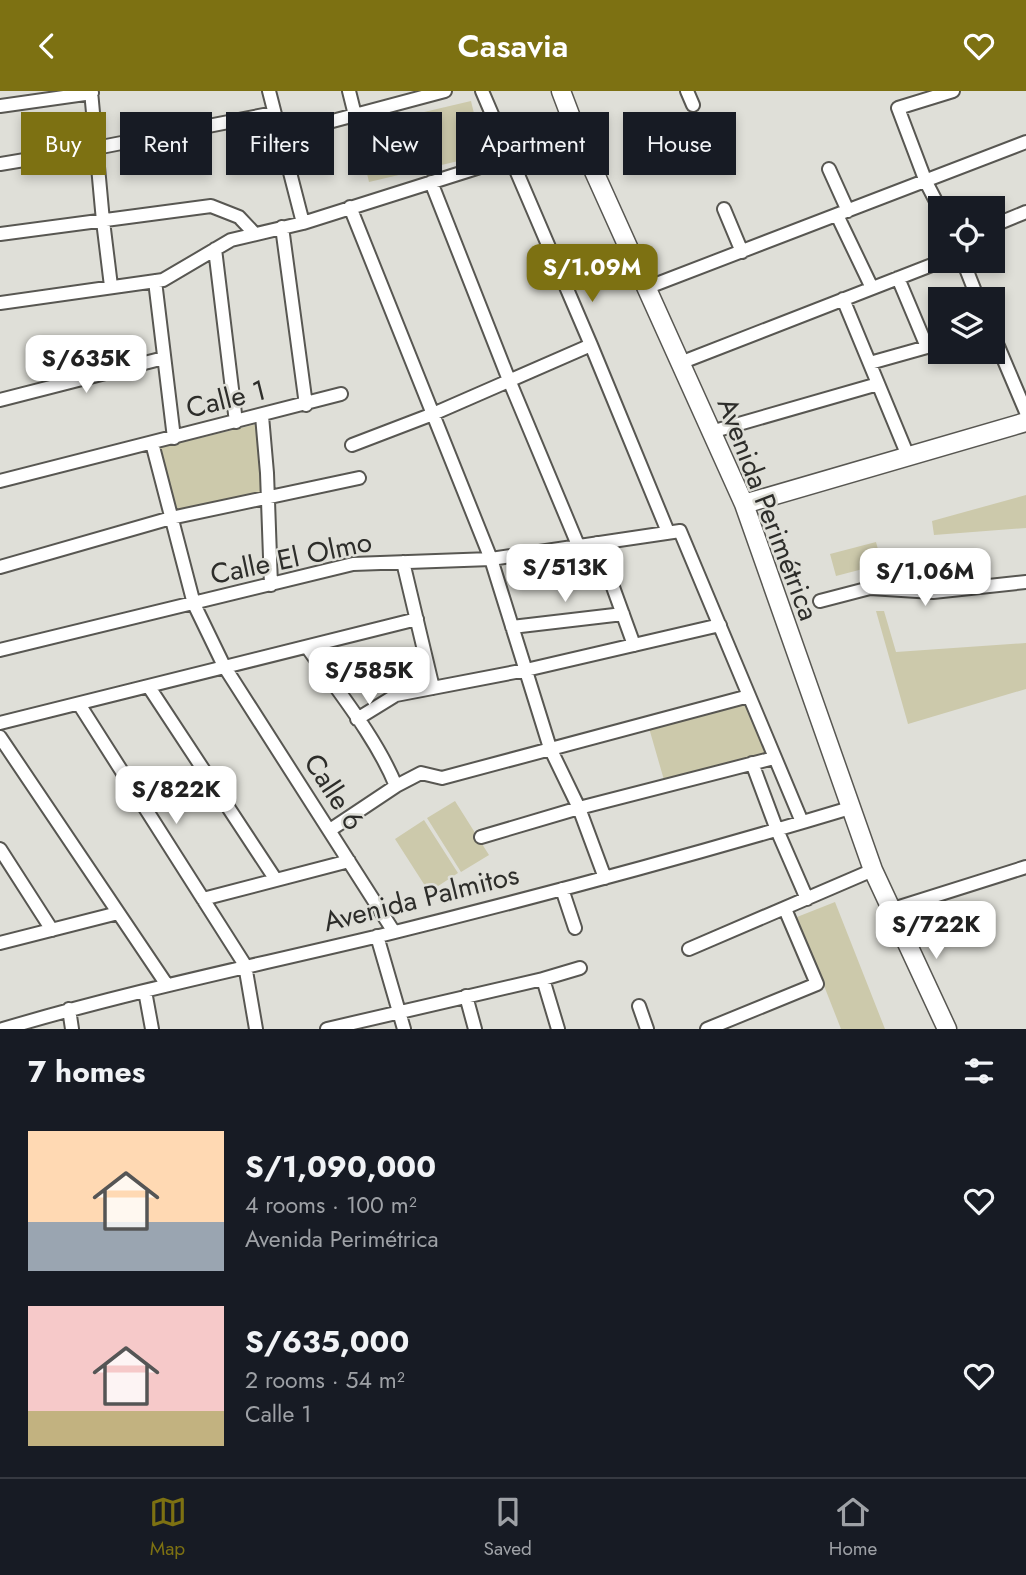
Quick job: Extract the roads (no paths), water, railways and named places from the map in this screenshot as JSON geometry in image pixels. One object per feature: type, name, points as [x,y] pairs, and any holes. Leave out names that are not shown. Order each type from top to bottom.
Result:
[{"type":"street","points":[[269,91],[274,112]]},
{"type":"street","points":[[349,91],[354,112]]},
{"type":"street","points":[[366,112],[445,91]]},
{"type":"street","points":[[482,91],[491,112]]},
{"type":"street","name":"Avenida Perimétrica","points":[[561,91],[569,112]]},
{"type":"street","points":[[687,91],[693,105]]},
{"type":"street","points":[[933,196],[898,108],[953,91]]},
{"type":"street","points":[[0,106],[16,97],[92,92],[93,112]]},
{"type":"street","points":[[106,146],[226,122]]},
{"type":"street","points":[[646,288],[1026,142]]},
{"type":"street","points":[[0,164],[21,160]]},
{"type":"street","points":[[828,169],[872,288]]},
{"type":"street","points":[[99,175],[111,286]]},
{"type":"street","points":[[290,175],[303,223]]},
{"type":"street","points":[[0,303],[163,280],[230,240],[303,223],[456,175]]},
{"type":"street","points":[[519,175],[674,531],[720,625],[802,823]]},
{"type":"street","name":"Avenida Perimétrica","points":[[595,175],[744,504],[873,870],[942,1027]]},
{"type":"street","points":[[431,182],[578,545]]},
{"type":"street","points":[[0,234],[212,206],[239,217],[255,234]]},
{"type":"street","points":[[351,207],[491,559],[550,748],[579,808],[605,878]]},
{"type":"street","points":[[724,209],[742,252]]},
{"type":"street","points":[[1005,221],[1026,212]]},
{"type":"street","points":[[282,227],[306,405]]},
{"type":"street","points":[[215,249],[236,422]]},
{"type":"street","points":[[680,363],[928,266]]},
{"type":"street","points":[[870,363],[927,347],[898,278]]},
{"type":"street","points":[[155,281],[174,438]]},
{"type":"street","points":[[843,299],[908,456]]},
{"type":"street","points":[[352,445],[433,414],[591,345]]},
{"type":"street","points":[[0,400],[164,358]]},
{"type":"street","points":[[1005,363],[1026,412]]},
{"type":"street","points":[[711,432],[878,384]]},
{"type":"street","name":"Calle 1","points":[[0,481],[341,394]]},
{"type":"street","points":[[262,416],[271,585]]},
{"type":"street","points":[[744,504],[1026,422]]},
{"type":"street","name":"Calle 6","points":[[152,443],[194,604],[225,666],[394,932]]},
{"type":"street","points":[[0,567],[171,518],[359,478]]},
{"type":"street","name":"Calle El Olmo","points":[[0,650],[353,564],[491,559],[674,531]]},
{"type":"street","points":[[597,543],[634,645]]},
{"type":"street","points":[[403,562],[433,688]]},
{"type":"street","points":[[820,601],[870,588],[933,592],[1026,582]]},
{"type":"street","points":[[512,627],[622,614]]},
{"type":"street","points":[[0,723],[417,619]]},
{"type":"street","points":[[357,719],[396,695],[526,670],[720,625]]},
{"type":"street","points":[[307,646],[357,719],[396,786]]},
{"type":"street","points":[[149,687],[276,880]]},
{"type":"street","points":[[330,830],[396,786],[421,773],[442,778],[749,696]]},
{"type":"street","points":[[79,705],[245,965],[256,1029]]},
{"type":"street","points":[[0,737],[167,985]]},
{"type":"street","points":[[481,837],[579,808],[774,758]]},
{"type":"street","points":[[752,763],[776,830],[807,899]]},
{"type":"street","name":"Avenida Palmitos","points":[[3,1029],[69,1009],[245,965],[394,932],[605,878],[850,808]]},
{"type":"street","points":[[0,849],[52,930]]},
{"type":"street","points":[[203,899],[349,861]]},
{"type":"street","points":[[890,910],[1026,867]]},
{"type":"street","points":[[689,949],[873,870]]},
{"type":"street","points":[[562,888],[575,928]]},
{"type":"street","points":[[707,1029],[817,984],[785,909]]},
{"type":"street","points":[[0,943],[118,912]]},
{"type":"street","points":[[376,936],[404,1029]]},
{"type":"street","points":[[327,1029],[580,968]]},
{"type":"street","points":[[543,979],[558,1029]]},
{"type":"street","points":[[145,991],[152,1029]]},
{"type":"street","points":[[466,996],[475,1029]]},
{"type":"street","points":[[639,1006],[647,1029]]},
{"type":"street","points":[[69,1009],[72,1029]]}]
